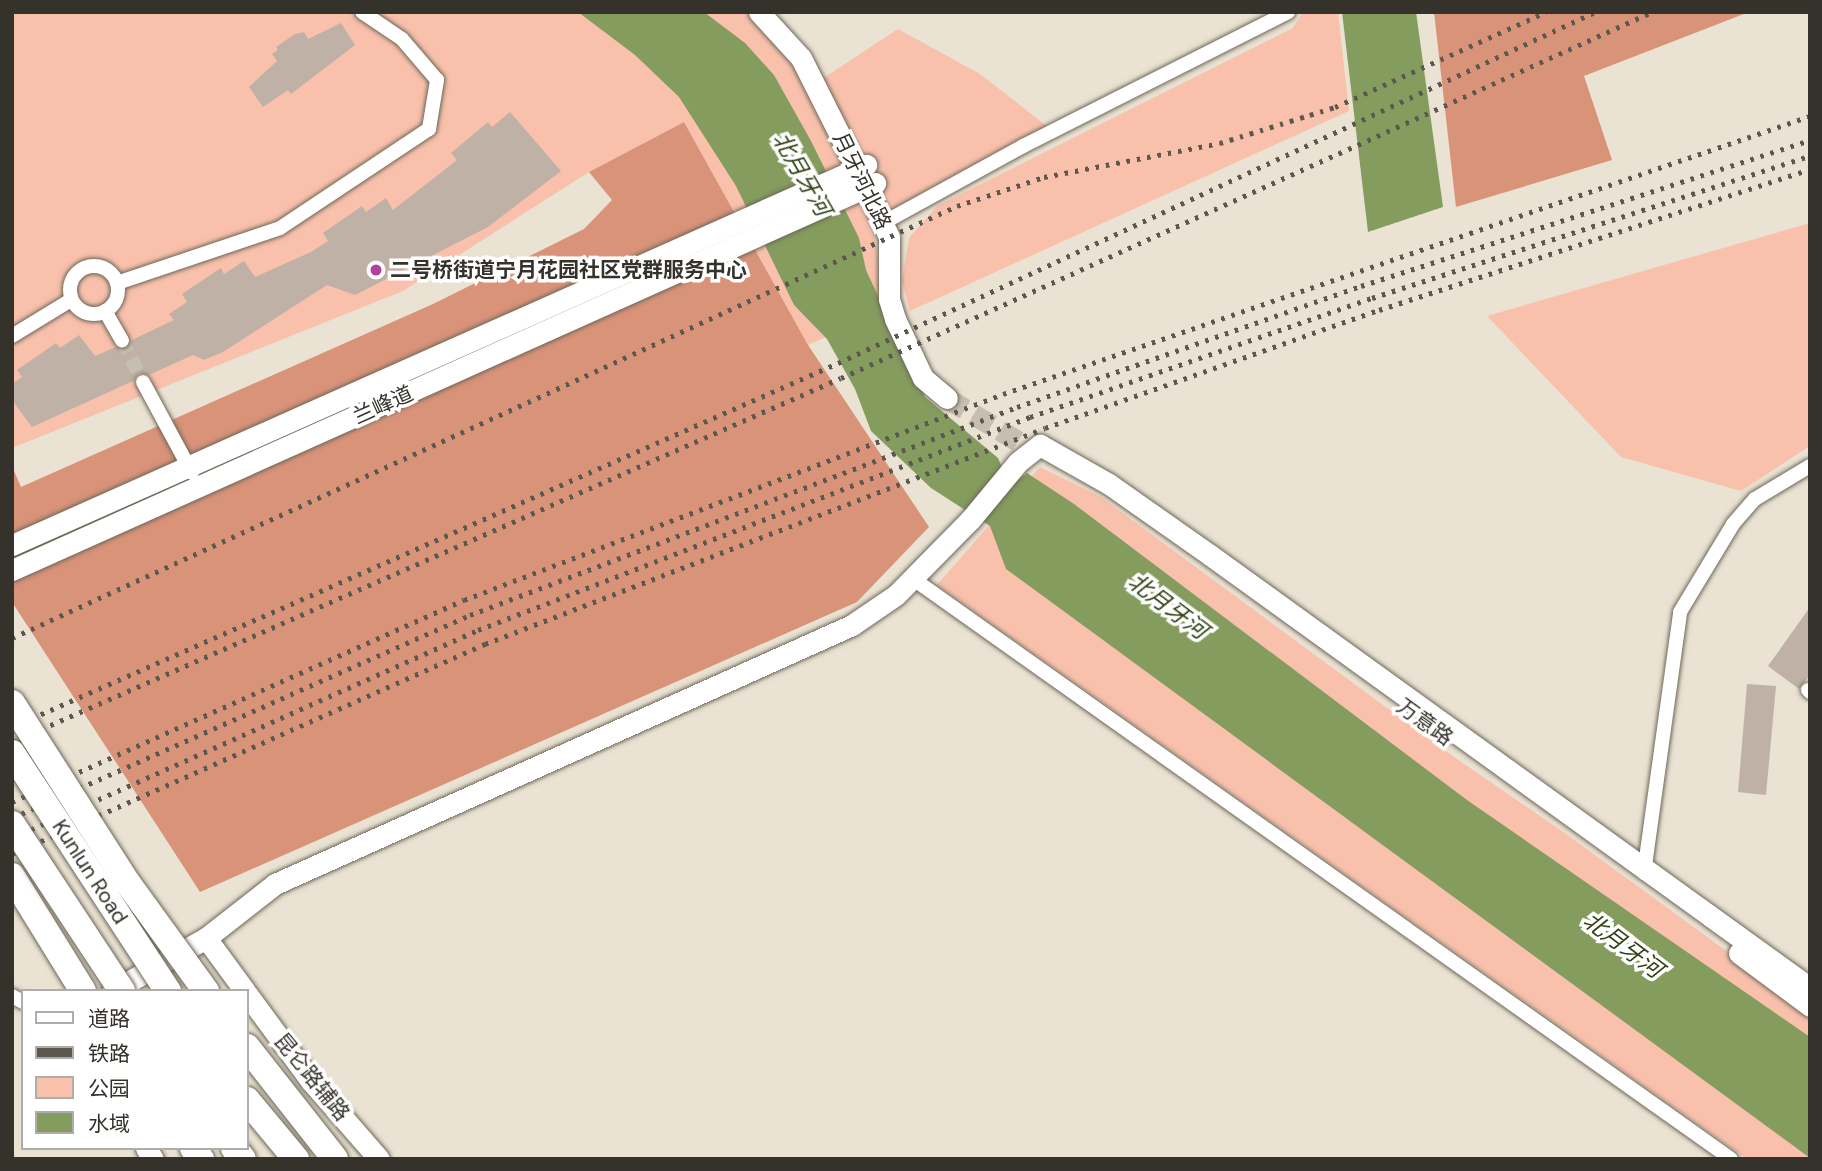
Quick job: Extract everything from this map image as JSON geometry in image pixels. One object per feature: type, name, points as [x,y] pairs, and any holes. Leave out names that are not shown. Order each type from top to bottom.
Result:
[{"type":"highway","points":[[12,703],[127,882],[205,989]]},
{"type":"highway","points":[[12,720],[52,769]]},
{"type":"highway","name":"Kunlun Road","points":[[12,753],[167,989]]},
{"type":"highway","name":"Kunlun Road","points":[[12,824],[121,989]]},
{"type":"highway","points":[[12,876],[80,989]]},
{"type":"highway","points":[[127,882],[180,989]]},
{"type":"highway","points":[[12,896],[80,989]]},
{"type":"highway","points":[[248,1048],[335,1159]]},
{"type":"highway","points":[[248,1101],[296,1159]]},
{"type":"street","points":[[117,282],[280,228],[429,129],[437,80],[402,39],[362,12]]},
{"type":"street","name":"月牙河北路","points":[[759,12],[801,58],[861,178],[898,233],[895,299],[902,317]]},
{"type":"street","name":"月牙河北路","points":[[769,12],[804,50],[861,178]]},
{"type":"street","points":[[888,221],[1023,146],[1288,12]]},
{"type":"street","name":"兰峰道","points":[[12,545],[745,219],[861,178]]},
{"type":"street","name":"兰峰道","points":[[12,570],[753,239],[861,178]]},
{"type":"street","name":"月牙河北路","points":[[888,221],[892,309],[923,378],[953,397],[938,384],[922,359]]},
{"type":"street","points":[[85,268],[107,270],[117,282],[116,299],[105,311],[89,314],[71,300],[70,284],[85,268]]},
{"type":"street","points":[[12,336],[71,300]]},
{"type":"street","points":[[105,311],[122,340]]},
{"type":"street","points":[[143,382],[199,487]]},
{"type":"street","name":"万意路","points":[[912,578],[970,520],[1030,452],[1105,491],[1810,988]]},
{"type":"street","points":[[1644,873],[1680,612],[1733,524],[1755,499],[1810,466]]},
{"type":"street","points":[[116,989],[206,938],[275,884],[852,625],[897,594],[912,578],[1731,1159]]},
{"type":"street","name":"万意路","points":[[1644,873],[1810,1006]]},
{"type":"street","name":"昆仑路辅路","points":[[206,938],[244,989]]},
{"type":"street","name":"昆仑路辅路","points":[[248,995],[311,1081],[379,1159]]},
{"type":"green space","points":[[12,12],[748,12],[789,48],[810,87],[898,29],[980,74],[1048,127],[873,229],[887,310],[808,345],[684,122],[589,172],[403,291],[12,448]]},
{"type":"green space","points":[[1303,12],[1338,12],[1349,111],[910,311],[902,281],[909,238],[937,206],[1293,28]]},
{"type":"green space","points":[[1810,223],[1810,446],[1741,491],[1621,457],[1487,316]]},
{"type":"green space","points":[[1040,467],[1101,497],[1444,750],[1566,834],[1810,1012],[1810,1159],[1747,1159],[937,585]]},
{"type":"shaded area","points":[[1434,12],[1749,12],[1584,76],[1612,160],[1456,207]]},
{"type":"shaded area","points":[[684,122],[808,345],[929,527],[857,602],[200,892],[12,602],[12,466],[21,487],[433,304],[584,229],[612,200],[589,172]]},
{"type":"water","name":"北月牙河","points":[[578,12],[704,12],[745,43],[774,75],[811,141],[859,238],[866,270],[925,397],[998,458],[1010,486],[1027,473],[1074,504],[1467,800],[1810,1037],[1810,1158],[1006,569],[990,526],[931,488],[871,431],[855,389],[827,339],[794,305],[736,186],[679,97],[635,55]]},
{"type":"water","points":[[1342,12],[1416,12],[1443,207],[1368,232]]},
{"type":"building","points":[[341,23],[355,45],[291,94],[288,90],[263,107],[249,87],[277,61],[272,54],[278,50],[276,47],[295,34],[304,32],[308,39]]},
{"type":"building","points":[[510,112],[561,171],[488,227],[355,295],[327,285],[223,352],[204,360],[193,355],[149,375],[139,373],[133,381],[32,427],[12,400],[12,384],[22,377],[17,370],[56,343],[60,348],[79,335],[95,356],[116,347],[126,349],[132,340],[174,320],[169,314],[187,302],[182,294],[221,268],[224,274],[244,261],[255,277],[311,252],[328,241],[323,233],[362,206],[366,212],[386,198],[393,210],[457,160],[451,153],[488,122],[492,127]]},
{"type":"building","points":[[1810,607],[1810,675],[1799,689],[1768,666]]},
{"type":"building","points":[[1747,684],[1776,686],[1766,795],[1738,792]]},
{"type":"tunnel","points":[[122,340],[143,382]]},
{"type":"tunnel","points":[[947,398],[1033,450]]},
{"type":"railway","points":[[12,638],[957,206],[1044,177],[1220,143],[1335,107],[1546,12]]},
{"type":"railway","points":[[12,727],[838,363],[1595,12]]},
{"type":"railway","points":[[12,742],[841,378],[1652,12]]},
{"type":"railway","points":[[12,802],[464,600],[1003,394],[1810,116]]},
{"type":"railway","points":[[12,818],[470,615],[1017,407],[1361,286],[1810,140]]},
{"type":"railway","points":[[12,838],[478,630],[1030,417],[1372,298],[1810,156]]},
{"type":"railway","points":[[12,854],[485,644],[1045,428],[1379,310],[1810,169]]},
{"type":"place","name":"二号桥街道宁月花园社区党群服务中心","points":[[376,270]]}]
